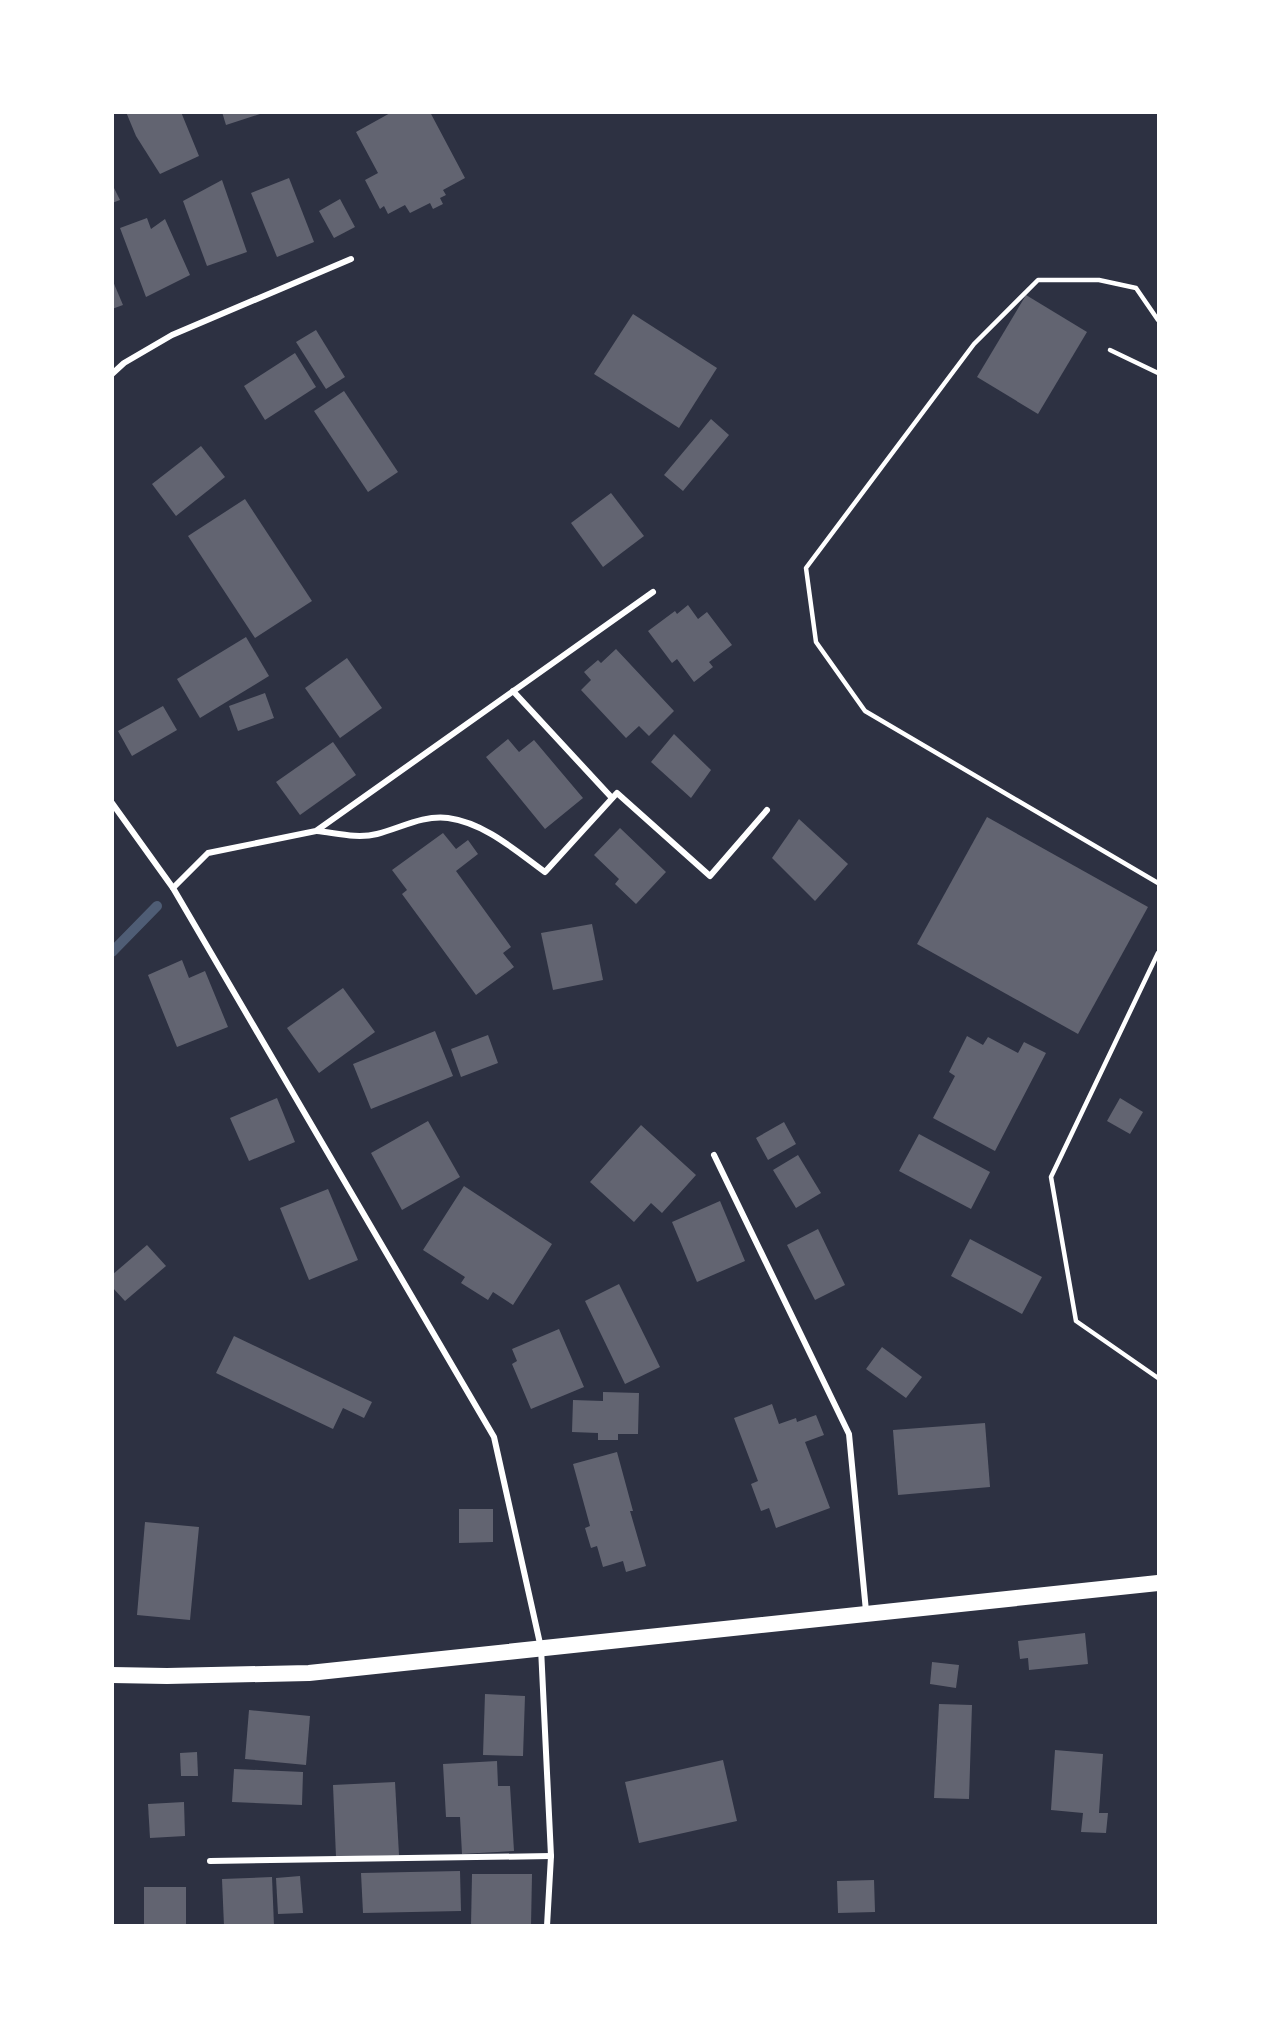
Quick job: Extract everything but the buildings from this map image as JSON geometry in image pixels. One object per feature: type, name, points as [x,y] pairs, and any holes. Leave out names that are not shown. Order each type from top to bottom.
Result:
[{"type":"highway","points":[[112,1675],[309,1673],[1158,1583]]},
{"type":"street","points":[[112,374],[124,363],[172,335],[351,259]]},
{"type":"street","points":[[316,831],[652,592]]},
{"type":"street","points":[[513,691],[612,798]]},
{"type":"street","points":[[172,888],[208,853],[316,831],[361,837],[416,820],[448,818],[484,829],[544,872],[617,793],[710,876],[767,810]]},
{"type":"street","points":[[112,803],[172,888],[494,1437],[541,1648],[551,1856],[548,1926]]},
{"type":"street","points":[[714,1155],[849,1434],[866,1613]]},
{"type":"street","points":[[210,1861],[551,1856]]},
{"type":"lane","points":[[1158,320],[1136,288],[1099,280],[1038,280],[974,344],[806,568],[816,642],[865,711],[1158,883]]},
{"type":"lane","points":[[1110,350],[1158,373]]},
{"type":"lane","points":[[1158,953],[1051,1177],[1076,1321],[1158,1378]]},
{"type":"waterway","points":[[112,952],[157,906]]}]
